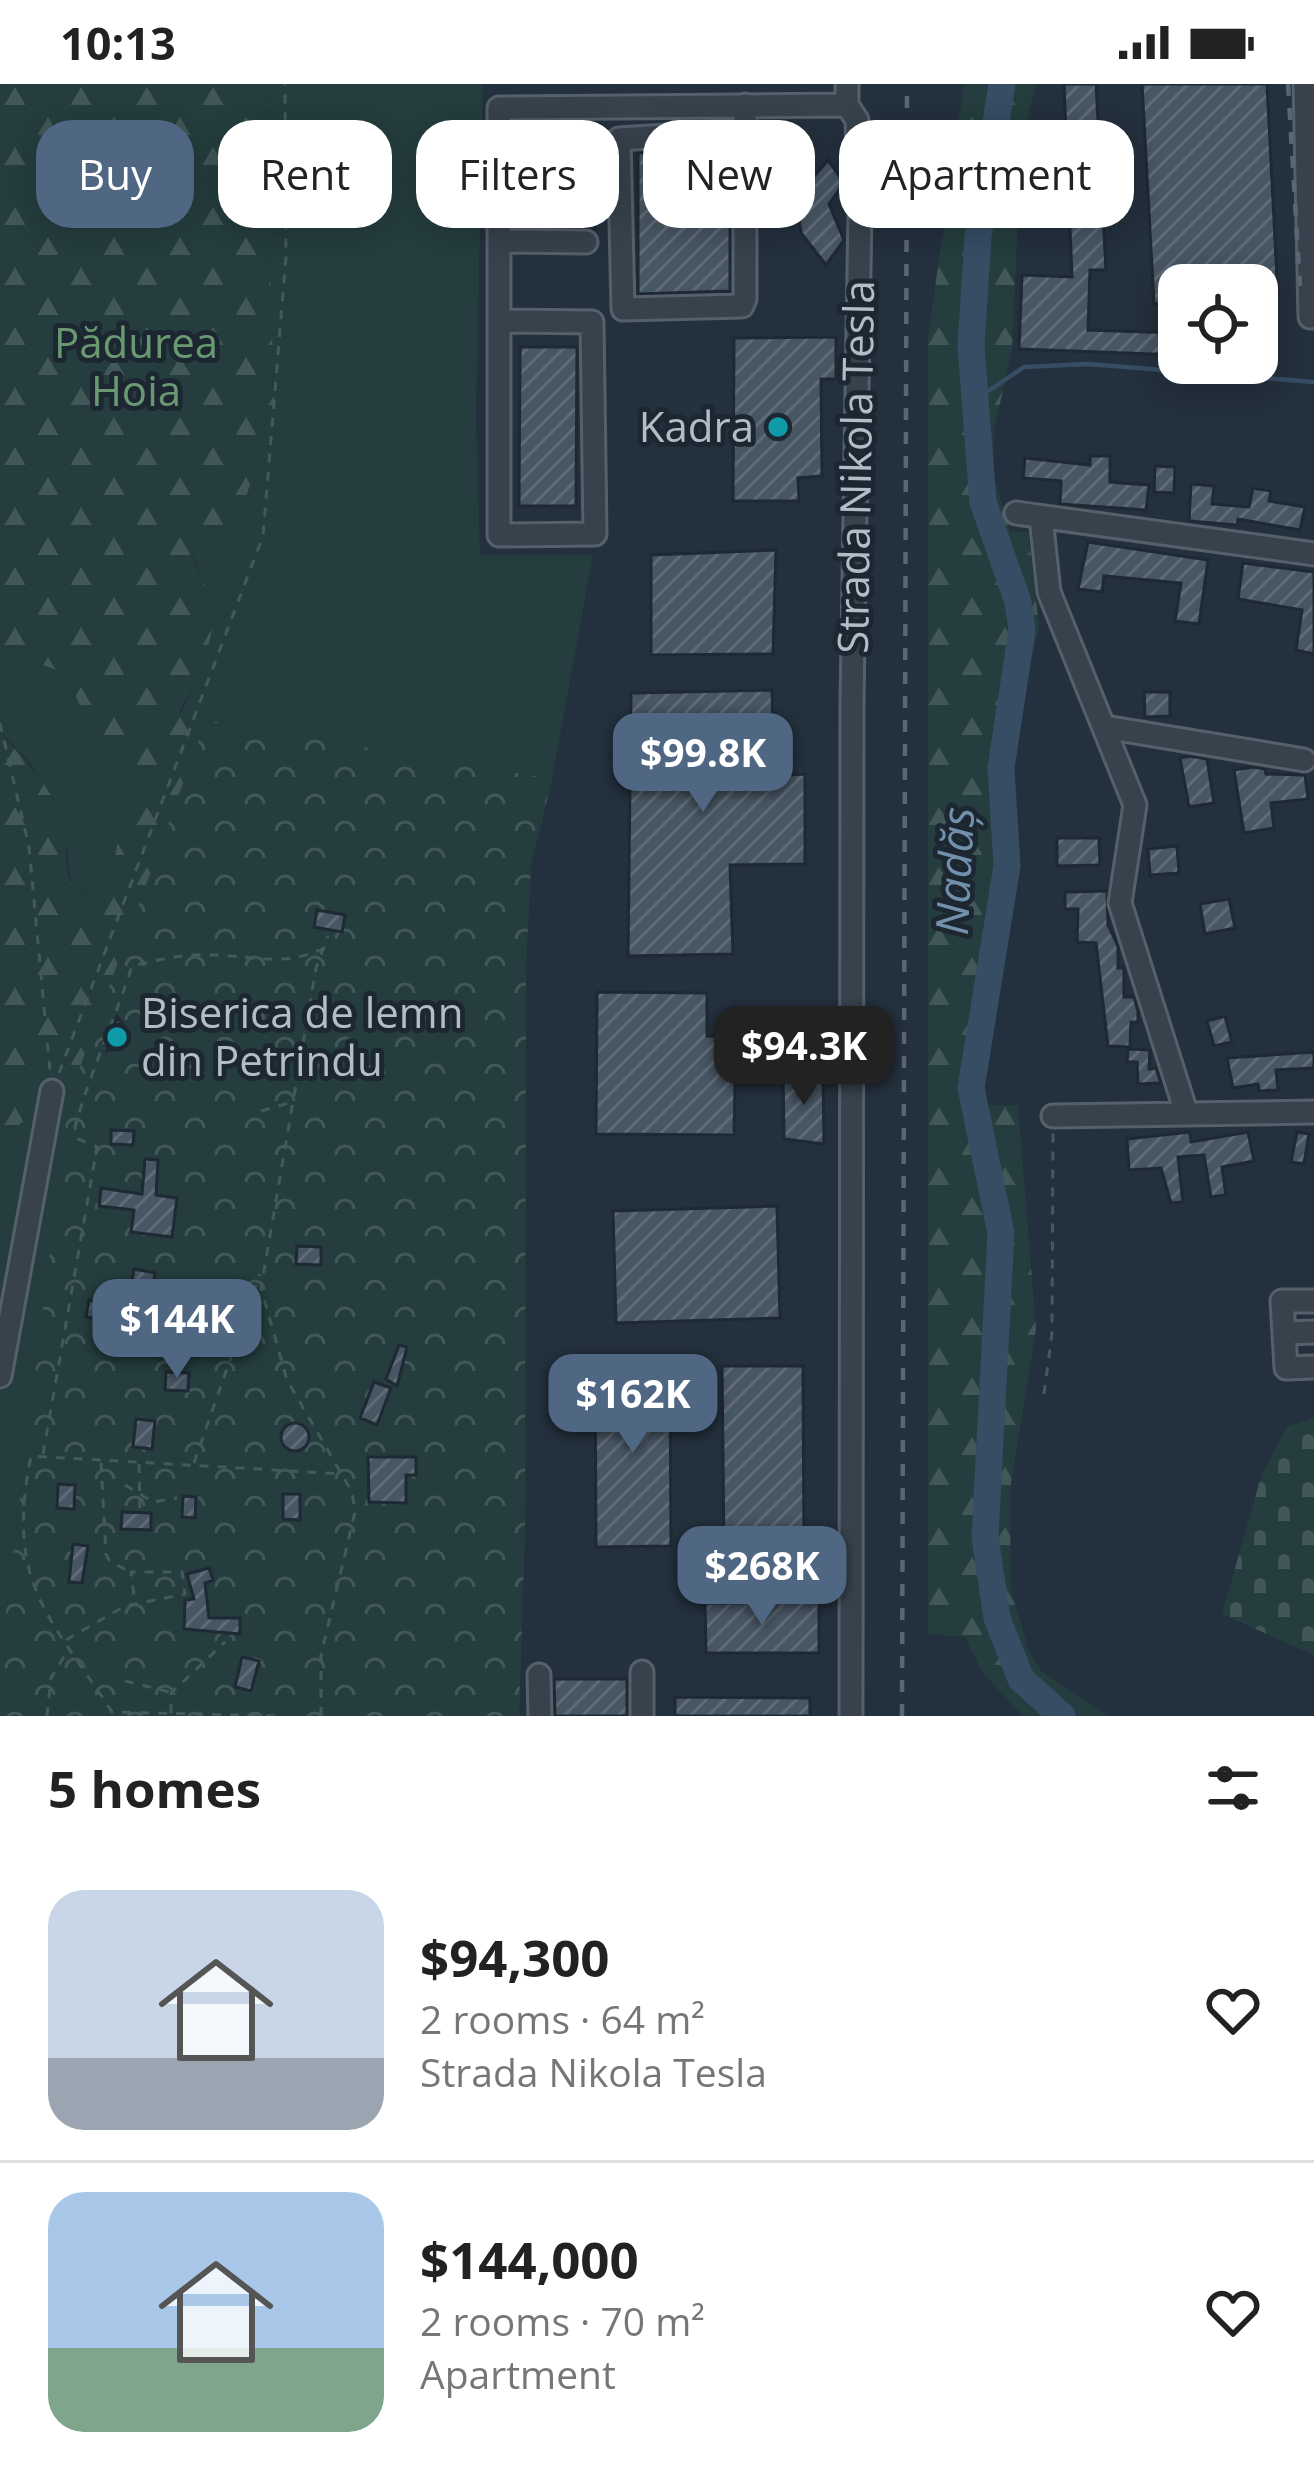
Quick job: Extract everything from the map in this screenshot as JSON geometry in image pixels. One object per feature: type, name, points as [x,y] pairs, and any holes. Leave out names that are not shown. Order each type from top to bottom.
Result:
[{"type":"street","points":[[1305,84],[1310,317]]},
{"type":"street","points":[[499,321],[592,322],[595,534],[500,535],[499,321],[499,108],[746,105],[847,94]]},
{"type":"street","name":"Strada Nikola Tesla","points":[[847,94],[856,120],[860,254],[852,702],[851,1716]]},
{"type":"street","points":[[746,105],[746,120]]},
{"type":"street","points":[[746,131],[742,306],[623,309],[619,139],[746,131]]},
{"type":"street","points":[[499,242],[586,242]]},
{"type":"street","points":[[1016,513],[1314,554]]},
{"type":"street","points":[[1041,517],[1049,592],[1135,805],[1120,903],[1186,1112]]},
{"type":"street","points":[[1105,728],[1304,760]]},
{"type":"street","points":[[0,1376],[52,1091]]},
{"type":"street","points":[[1053,1115],[1308,1109]]},
{"type":"street","points":[[1314,1301],[1282,1301],[1286,1368],[1314,1367]]},
{"type":"street","points":[[1285,1333],[1314,1332]]},
{"type":"street","points":[[642,1672],[642,1716]]},
{"type":"street","points":[[539,1675],[540,1716]]},
{"type":"path","points":[[52,1091],[262,536],[286,257],[285,84]]},
{"type":"path","points":[[0,723],[29,847],[52,1091]]},
{"type":"path","points":[[193,1465],[261,1270],[288,1103],[328,936]]},
{"type":"path","points":[[43,1457],[97,1147],[78,1139],[75,1127],[97,1051],[106,1041],[132,966],[173,956],[223,955],[248,962],[301,958],[323,949]]},
{"type":"path","points":[[261,1111],[288,1103]]},
{"type":"path","points":[[1044,1394],[1052,1333],[1053,1115]]},
{"type":"path","points":[[261,1270],[267,1324],[287,1380],[345,1474],[355,1512],[322,1655],[321,1716]]},
{"type":"path","points":[[275,1716],[112,1712],[37,1595],[20,1545],[31,1456],[345,1474]]},
{"type":"path","points":[[65,1641],[135,1603],[184,1594],[182,1572],[131,1572],[110,1562],[101,1460]]},
{"type":"path","points":[[139,1462],[140,1508]]},
{"type":"path","points":[[125,1485],[153,1502],[177,1498]]},
{"type":"path","points":[[131,1572],[135,1603]]},
{"type":"path","points":[[171,1713],[171,1693],[225,1642]]},
{"type":"path","points":[[47,1716],[52,1678],[63,1653],[70,1649]]},
{"type":"path","points":[[125,1681],[171,1693]]},
{"type":"green space","name":"Pădurea Hoia","points":[[0,84],[266,84],[272,120],[218,120],[218,228],[273,228],[274,406],[254,447],[254,472],[243,506],[227,524],[205,534],[192,553],[211,599],[212,626],[199,672],[179,711],[206,720],[552,779],[531,865],[526,966],[525,1530],[519,1716],[94,1130],[43,1090],[25,1120],[0,1140],[0,731],[60,813],[71,884],[105,904],[126,803],[148,777],[131,774],[106,753],[62,672],[40,664],[0,686]]},
{"type":"green space","points":[[266,84],[483,84],[482,120],[416,120],[416,228],[480,228],[476,415],[480,555],[593,555],[552,779],[205,721],[69,1097],[0,1660],[0,1140],[21,1120],[51,1062],[90,894],[71,884],[64,826],[31,764],[0,731],[0,686],[40,664],[62,672],[108,756],[136,776],[153,775],[191,692],[213,608],[192,553],[205,534],[227,524],[254,472],[254,448],[274,406],[273,228],[392,228],[392,120],[272,120]]},
{"type":"green space","points":[[964,84],[1036,84],[1027,120],[959,120]]},
{"type":"green space","points":[[944,228],[1017,228],[1012,348],[994,431],[994,477],[1010,531],[1028,532],[1039,626],[1010,762],[1011,899],[982,1047],[981,1106],[1018,1105],[1036,1329],[1010,1489],[1011,1590],[1029,1651],[1042,1672],[1108,1716],[1023,1716],[982,1672],[965,1637],[928,1634],[928,337]]},
{"type":"green space","points":[[206,720],[552,779],[531,865],[526,966],[525,1530],[519,1716],[0,1716],[0,1660],[69,1097]]},
{"type":"green space","points":[[1314,1418],[1314,1655],[1222,1614],[1262,1473],[1288,1426]]},
{"type":"building","points":[[1064,84],[1096,84],[1098,120],[1065,120]]},
{"type":"building","points":[[1142,84],[1267,84],[1276,264],[1158,264],[1158,304],[1154,304]]},
{"type":"building","points":[[638,153],[643,153],[643,228],[730,228],[730,291],[638,294]]},
{"type":"building","points":[[828,160],[839,176],[839,190],[829,204],[844,240],[826,265],[800,228],[815,228],[815,175]]},
{"type":"building","points":[[1070,228],[1104,228],[1106,270],[1090,270],[1088,330],[1158,332],[1158,354],[1019,349],[1022,275],[1072,277]]},
{"type":"building","name":"Kadra","points":[[836,337],[836,379],[821,379],[822,476],[798,478],[799,501],[733,501],[734,338]]},
{"type":"building","points":[[520,347],[577,347],[576,506],[519,506]]},
{"type":"building","points":[[1090,456],[1110,456],[1110,482],[1149,485],[1146,510],[1060,504],[1061,481],[1023,478],[1025,458],[1090,465]]},
{"type":"building","points":[[1155,466],[1175,467],[1174,493],[1154,492]]},
{"type":"building","points":[[1191,484],[1214,486],[1212,504],[1249,507],[1253,488],[1271,491],[1269,501],[1305,507],[1300,530],[1238,519],[1237,525],[1189,521]]},
{"type":"building","points":[[1088,542],[1208,560],[1199,624],[1175,621],[1181,583],[1104,576],[1102,592],[1078,589]]},
{"type":"building","points":[[776,550],[773,654],[651,655],[651,555]]},
{"type":"building","points":[[1243,563],[1314,572],[1314,654],[1296,650],[1302,610],[1238,599]]},
{"type":"building","points":[[772,690],[774,776],[805,774],[805,864],[730,865],[733,954],[628,956],[631,693]]},
{"type":"building","points":[[1144,692],[1170,692],[1170,716],[1145,717]]},
{"type":"building","points":[[1180,758],[1207,759],[1214,803],[1189,807]]},
{"type":"building","points":[[1265,769],[1266,774],[1305,775],[1308,799],[1271,803],[1274,828],[1244,833],[1234,770]]},
{"type":"building","points":[[1057,838],[1099,838],[1100,865],[1057,866]]},
{"type":"building","points":[[1177,846],[1179,873],[1150,875],[1148,849]]},
{"type":"building","points":[[1107,891],[1108,925],[1118,946],[1118,968],[1124,968],[1124,997],[1134,997],[1138,1011],[1138,1022],[1131,1022],[1130,1047],[1108,1046],[1096,943],[1077,942],[1078,909],[1065,909],[1065,892]]},
{"type":"building","points":[[1229,899],[1235,928],[1205,934],[1200,904]]},
{"type":"building","points":[[317,910],[345,915],[342,932],[314,927]]},
{"type":"building","points":[[597,992],[707,993],[707,1036],[736,1037],[734,1135],[596,1134]]},
{"type":"building","points":[[1225,1016],[1232,1042],[1214,1046],[1207,1021]]},
{"type":"building","name":"Biserica de lemn din Petrindu","points":[[117,1017],[126,1029],[120,1047],[107,1051]]},
{"type":"building","points":[[1128,1049],[1150,1050],[1149,1069],[1156,1068],[1161,1083],[1138,1084],[1137,1062],[1127,1062]]},
{"type":"building","points":[[1314,1052],[1314,1068],[1276,1070],[1278,1090],[1259,1091],[1258,1084],[1233,1088],[1227,1058]]},
{"type":"building","points":[[783,1073],[823,1078],[824,1144],[784,1139]]},
{"type":"building","points":[[111,1130],[134,1131],[133,1145],[111,1144]]},
{"type":"building","points":[[1190,1132],[1191,1142],[1248,1132],[1254,1161],[1222,1167],[1226,1195],[1211,1197],[1204,1155],[1178,1157],[1183,1202],[1171,1203],[1161,1168],[1129,1170],[1127,1139]]},
{"type":"building","points":[[1297,1132],[1309,1134],[1304,1164],[1291,1162]]},
{"type":"building","points":[[145,1159],[158,1160],[156,1195],[177,1198],[172,1237],[131,1232],[134,1210],[99,1206],[101,1188],[142,1194]]},
{"type":"building","points":[[777,1206],[780,1318],[616,1323],[613,1211]]},
{"type":"building","points":[[297,1246],[321,1247],[321,1265],[296,1264]]},
{"type":"building","points":[[134,1269],[155,1273],[151,1294],[130,1291]]},
{"type":"building","points":[[89,1300],[114,1304],[112,1322],[86,1317]]},
{"type":"building","points":[[399,1345],[407,1347],[397,1386],[386,1379]]},
{"type":"building","points":[[595,1366],[670,1366],[671,1546],[596,1547]]},
{"type":"building","points":[[722,1366],[803,1366],[804,1550],[724,1551]]},
{"type":"building","points":[[166,1372],[189,1373],[188,1391],[165,1390]]},
{"type":"building","points":[[374,1382],[391,1388],[377,1425],[360,1418]]},
{"type":"building","points":[[136,1419],[155,1421],[152,1449],[133,1447]]},
{"type":"building","points":[[295,1423],[305,1427],[309,1437],[305,1447],[295,1451],[285,1447],[281,1437],[285,1427]]},
{"type":"building","points":[[368,1457],[416,1457],[416,1475],[406,1475],[406,1503],[369,1502]]},
{"type":"building","points":[[58,1484],[75,1485],[74,1509],[57,1508]]},
{"type":"building","points":[[283,1494],[300,1494],[300,1520],[283,1519]]},
{"type":"building","points":[[183,1496],[196,1497],[195,1518],[182,1517]]},
{"type":"building","points":[[122,1512],[151,1513],[151,1530],[121,1529]]},
{"type":"building","points":[[73,1544],[88,1546],[82,1583],[69,1582]]},
{"type":"building","points":[[209,1568],[213,1580],[205,1583],[209,1618],[240,1618],[240,1634],[184,1629],[185,1600],[194,1599],[187,1574]]},
{"type":"building","points":[[819,1602],[819,1653],[706,1653],[705,1603]]},
{"type":"building","points":[[242,1657],[259,1661],[251,1691],[235,1687]]},
{"type":"building","points":[[554,1679],[627,1679],[627,1716],[555,1716]]},
{"type":"building","points":[[675,1697],[810,1698],[810,1716],[675,1716]]},
{"type":"waterway","name":"Nadăș","points":[[1002,84],[978,237],[971,346],[983,502],[1018,602],[1022,630],[1001,768],[1007,866],[971,1088],[1001,1233],[985,1537],[997,1618],[1021,1679],[1062,1716]]},
{"type":"waterway","points":[[975,418],[987,392],[1024,367],[1088,364],[1314,382]]},
{"type":"railway","points":[[902,1716],[907,84]]},
{"type":"railway","points":[[1288,84],[1300,286]]},
{"type":"place","name":"Kadra","points":[[778,427]]},
{"type":"place","name":"Biserica de lemn din Petrindu","points":[[117,1037]]}]
